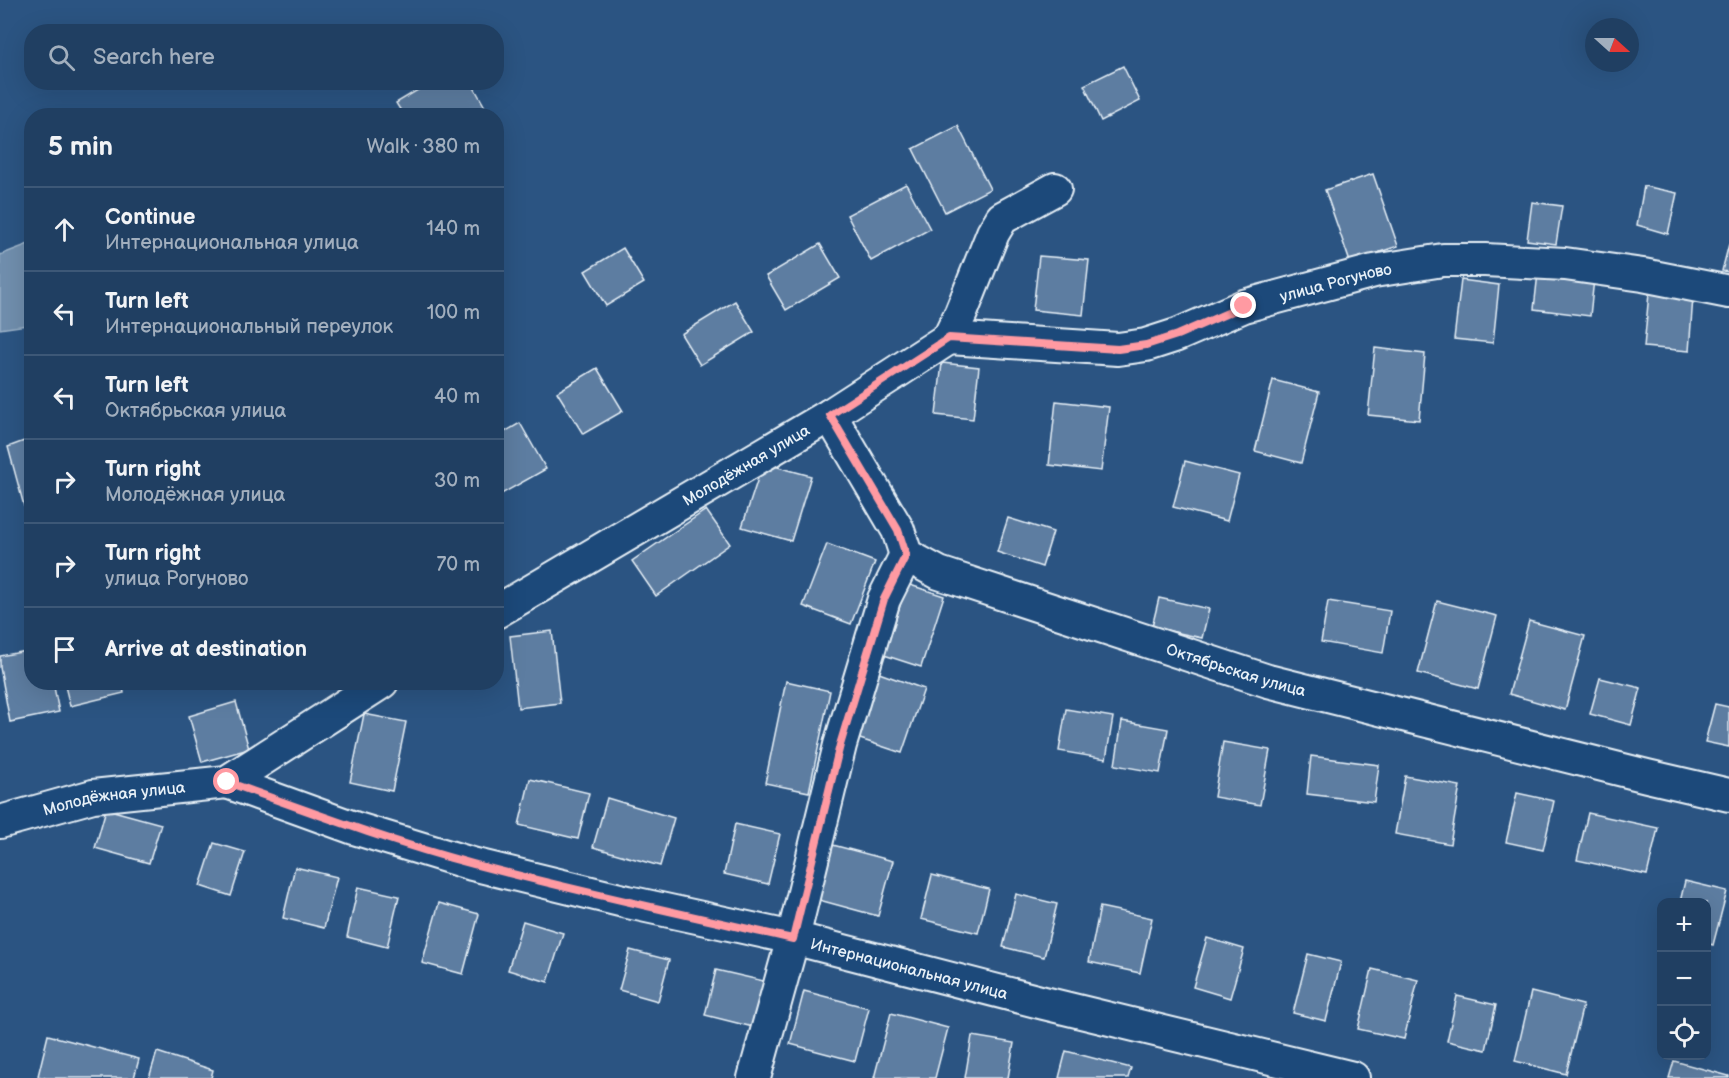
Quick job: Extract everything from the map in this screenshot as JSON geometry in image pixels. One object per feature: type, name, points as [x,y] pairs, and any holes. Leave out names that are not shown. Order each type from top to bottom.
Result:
[{"type":"street","points":[[949,338],[993,233],[1002,218],[1055,189]]},
{"type":"street","name":"улица Рогуново","points":[[949,338],[1118,349],[1146,345],[1177,335],[1244,306],[1374,271],[1443,260],[1565,264],[1643,274],[1729,291]]},
{"type":"street","name":"Молодёжная улица","points":[[504,607],[830,415],[949,338]]},
{"type":"street","points":[[754,1078],[793,939],[840,745],[884,599],[906,555],[898,530],[830,415]]},
{"type":"street","name":"Октябрьская улица","points":[[906,555],[939,573],[1268,681],[1729,795]]},
{"type":"street","name":"Молодёжная улица","points":[[0,822],[93,796],[227,782],[370,690]]},
{"type":"street","name":"Интернациональная улица","points":[[227,782],[354,828],[472,864],[793,939],[1055,1006],[1353,1078]]},
{"type":"water","points":[[24,246],[24,325],[0,329],[0,255]]},
{"type":"building","points":[[1123,66],[1140,101],[1101,121],[1084,85]]},
{"type":"building","points":[[418,90],[475,90],[486,108],[399,108],[396,103]]},
{"type":"building","points":[[958,126],[990,189],[945,212],[913,149]]},
{"type":"building","points":[[1373,174],[1398,246],[1350,262],[1325,190]]},
{"type":"building","points":[[906,184],[930,229],[871,261],[847,215]]},
{"type":"building","points":[[1644,186],[1677,193],[1668,234],[1637,225]]},
{"type":"building","points":[[1532,202],[1562,206],[1556,244],[1527,240]]},
{"type":"building","points":[[820,244],[840,278],[786,310],[766,276]]},
{"type":"building","points":[[1729,244],[1729,272],[1722,271]]},
{"type":"building","points":[[623,248],[644,283],[606,306],[585,271]]},
{"type":"building","points":[[1039,256],[1089,260],[1083,315],[1033,310]]},
{"type":"building","points":[[1538,273],[1594,279],[1590,316],[1534,309]]},
{"type":"building","points":[[1461,280],[1499,285],[1493,343],[1454,339]]},
{"type":"building","points":[[1649,293],[1693,297],[1689,351],[1644,347]]},
{"type":"building","points":[[735,301],[754,332],[700,365],[681,334]]},
{"type":"building","points":[[1375,348],[1425,354],[1419,420],[1368,415]]},
{"type":"building","points":[[942,363],[979,367],[973,419],[936,415]]},
{"type":"building","points":[[597,368],[623,411],[583,434],[557,392]]},
{"type":"building","points":[[1273,380],[1319,392],[1301,463],[1255,451]]},
{"type":"building","points":[[1056,401],[1109,407],[1101,471],[1049,465]]},
{"type":"building","points":[[520,423],[546,469],[504,493],[504,432]]},
{"type":"building","points":[[24,441],[24,506],[8,447]]},
{"type":"building","points":[[1185,461],[1239,475],[1227,521],[1173,507]]},
{"type":"building","points":[[763,463],[811,476],[791,541],[742,527]]},
{"type":"building","points":[[706,510],[730,544],[656,596],[632,561]]},
{"type":"building","points":[[1008,518],[1053,532],[1042,567],[997,552]]},
{"type":"building","points":[[827,544],[875,562],[851,624],[803,606]]},
{"type":"building","points":[[907,584],[944,596],[921,667],[884,655]]},
{"type":"building","points":[[1159,598],[1209,609],[1202,638],[1152,627]]},
{"type":"building","points":[[1328,601],[1390,611],[1383,653],[1321,642]]},
{"type":"building","points":[[1437,601],[1497,616],[1478,689],[1418,673]]},
{"type":"building","points":[[1529,621],[1585,636],[1565,710],[1509,694]]},
{"type":"building","points":[[552,631],[560,703],[518,708],[510,636]]},
{"type":"building","points":[[24,652],[24,690],[55,690],[59,712],[10,722],[0,656]]},
{"type":"building","points":[[879,673],[924,689],[902,753],[857,738]]},
{"type":"building","points":[[1600,678],[1641,688],[1631,725],[1590,714]]},
{"type":"building","points":[[786,681],[830,691],[809,792],[765,783]]},
{"type":"building","points":[[66,690],[123,690],[124,693],[70,706]]},
{"type":"building","points":[[236,702],[249,749],[202,762],[189,716]]},
{"type":"building","points":[[1715,704],[1729,707],[1729,747],[1705,742]]},
{"type":"building","points":[[1066,709],[1113,717],[1106,759],[1059,751]]},
{"type":"building","points":[[364,714],[406,722],[392,791],[350,782]]},
{"type":"building","points":[[1122,721],[1168,729],[1160,773],[1115,765]]},
{"type":"building","points":[[1223,742],[1270,750],[1260,805],[1214,797]]},
{"type":"building","points":[[1311,756],[1379,765],[1374,802],[1307,794]]},
{"type":"building","points":[[1405,776],[1460,786],[1450,844],[1395,834]]},
{"type":"building","points":[[530,779],[589,793],[578,839],[519,825]]},
{"type":"building","points":[[1517,793],[1554,801],[1543,850],[1506,842]]},
{"type":"building","points":[[607,798],[674,818],[660,866],[593,847]]},
{"type":"building","points":[[106,809],[161,824],[149,863],[95,848]]},
{"type":"building","points":[[1588,813],[1658,828],[1647,875],[1577,860]]},
{"type":"building","points":[[735,824],[780,834],[768,884],[724,874]]},
{"type":"building","points":[[214,843],[245,852],[231,896],[200,886]]},
{"type":"building","points":[[833,845],[893,861],[878,916],[819,900]]},
{"type":"building","points":[[295,867],[337,877],[324,928],[283,918]]},
{"type":"building","points":[[932,875],[989,889],[978,933],[921,919]]},
{"type":"building","points":[[1685,881],[1727,891],[1713,945],[1711,944],[1711,898],[1681,898]]},
{"type":"building","points":[[358,887],[399,896],[387,947],[347,937]]},
{"type":"building","points":[[1016,894],[1057,904],[1044,957],[1003,947]]},
{"type":"building","points":[[439,903],[479,914],[463,974],[422,963]]},
{"type":"building","points":[[1100,907],[1152,918],[1140,973],[1089,962]]},
{"type":"building","points":[[523,921],[563,933],[548,982],[508,970]]},
{"type":"building","points":[[1207,938],[1244,949],[1230,998],[1193,987]]},
{"type":"building","points":[[630,950],[669,960],[658,1001],[619,990]]},
{"type":"building","points":[[1308,954],[1341,962],[1326,1021],[1293,1013]]},
{"type":"building","points":[[1372,969],[1418,980],[1404,1039],[1358,1029]]},
{"type":"building","points":[[716,970],[768,982],[757,1028],[705,1015]]},
{"type":"building","points":[[804,991],[869,1008],[855,1061],[790,1044]]},
{"type":"building","points":[[1531,992],[1583,1005],[1566,1074],[1515,1061]]},
{"type":"building","points":[[1457,996],[1496,1005],[1486,1050],[1447,1041]]},
{"type":"building","points":[[891,1013],[948,1028],[935,1078],[874,1078]]},
{"type":"building","points":[[48,1035],[139,1059],[134,1078],[46,1078],[38,1076]]},
{"type":"building","points":[[972,1036],[1014,1043],[1008,1078],[965,1078]]},
{"type":"building","points":[[1066,1051],[1131,1068],[1128,1078],[1059,1078]]},
{"type":"building","points":[[157,1052],[213,1070],[211,1078],[149,1078]]},
{"type":"building","points":[[1674,1061],[1729,1076],[1729,1078],[1669,1078]]},
{"type":"route","points":[[227,782],[354,828],[472,864],[793,939],[840,745],[884,599],[906,555],[898,530],[830,415],[949,338],[1118,349],[1146,345],[1177,335],[1244,306]]}]
